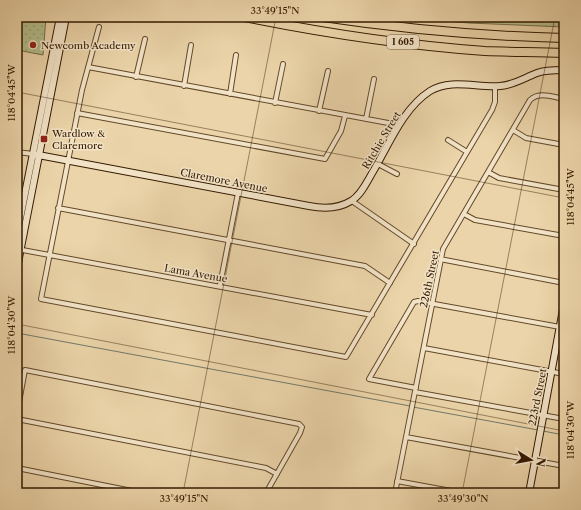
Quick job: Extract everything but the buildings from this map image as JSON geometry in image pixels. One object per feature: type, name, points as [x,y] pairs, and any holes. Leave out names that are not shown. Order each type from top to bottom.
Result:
[{"type":"highway","name":"I 605","points":[[245,17],[289,26],[421,45],[485,51],[564,53]]},
{"type":"highway","name":"I 605","points":[[323,17],[365,23],[496,36],[564,38]]},
{"type":"street","points":[[17,268],[19,249],[60,17]]},
{"type":"street","points":[[17,234],[66,17]]},
{"type":"street","points":[[99,27],[77,114],[41,300],[346,357],[492,110],[495,102],[495,86],[512,84],[538,73],[564,70]]},
{"type":"street","points":[[136,77],[145,39]]},
{"type":"street","points":[[184,86],[192,45]]},
{"type":"street","points":[[230,94],[236,55]]},
{"type":"street","points":[[275,103],[283,64]]},
{"type":"street","points":[[88,67],[275,103],[400,125]]},
{"type":"street","points":[[319,111],[328,70]]},
{"type":"street","points":[[366,119],[374,79]]},
{"type":"street","name":"Ritchie Street","points":[[352,201],[364,187],[400,125],[415,104],[429,92],[443,86],[454,85],[495,86]]},
{"type":"street","name":"226th Street","points":[[395,493],[440,259],[446,243],[534,96],[542,95],[564,99]]},
{"type":"street","points":[[77,114],[325,159],[341,132],[345,116]]},
{"type":"street","points":[[513,130],[526,138],[564,145]]},
{"type":"street","points":[[448,140],[468,152]]},
{"type":"street","name":"Claremore Avenue","points":[[17,152],[321,208],[342,206],[352,201]]},
{"type":"street","points":[[378,164],[397,174]]},
{"type":"street","points":[[488,172],[499,178],[564,190]]},
{"type":"street","points":[[220,285],[238,193]]},
{"type":"street","points":[[352,201],[414,244]]},
{"type":"street","points":[[58,208],[365,266],[390,283]]},
{"type":"street","points":[[464,214],[475,220],[564,236]]},
{"type":"street","name":"Lama Avenue","points":[[19,249],[220,285],[372,315]]},
{"type":"street","points":[[440,259],[564,283]]},
{"type":"street","points":[[560,327],[418,301],[414,302],[369,379],[416,390],[564,419]]},
{"type":"street","name":"223rd Street","points":[[529,493],[564,304]]},
{"type":"street","points":[[424,348],[564,374]]},
{"type":"street","points":[[17,413],[25,370],[299,424],[302,427],[266,493]]},
{"type":"street","points":[[17,419],[266,468],[277,474]]},
{"type":"street","points":[[406,437],[564,466]]},
{"type":"street","points":[[17,468],[142,493]]},
{"type":"street","points":[[397,481],[462,493]]},
{"type":"green space","points":[[17,17],[46,17],[43,55],[17,50]]},
{"type":"green space","points":[[403,17],[564,17],[564,27],[469,23]]},
{"type":"waterway","points":[[17,333],[410,406]]},
{"type":"waterway","points":[[413,407],[538,430]]},
{"type":"waterway","points":[[543,431],[564,435]]},
{"type":"place","name":"Newcomb Academy","points":[[33,45]]},
{"type":"place","name":"Wardlow & Claremore","points":[[44,139]]}]
